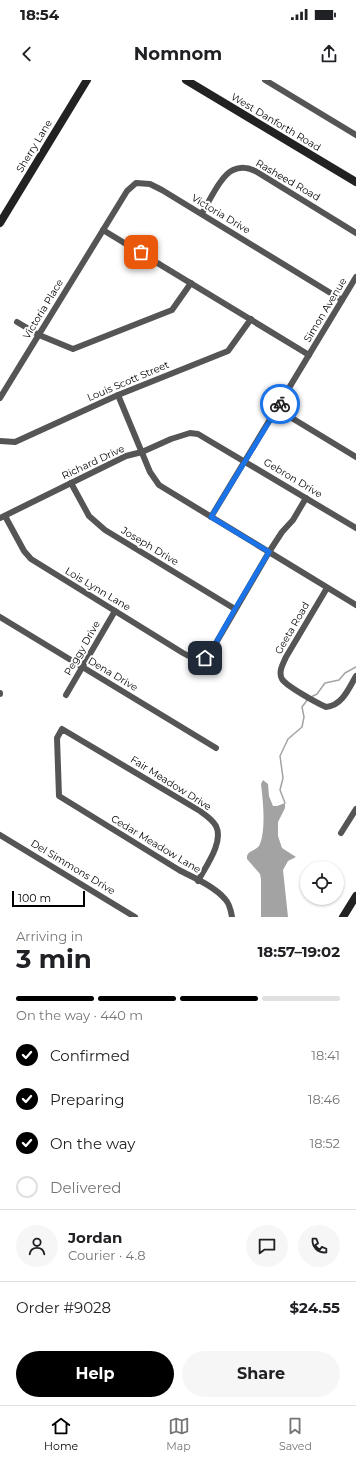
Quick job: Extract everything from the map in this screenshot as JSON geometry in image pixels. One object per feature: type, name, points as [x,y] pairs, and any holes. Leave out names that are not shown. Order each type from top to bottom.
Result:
[{"type":"main road","name":"Sherry Lane","points":[[1,217],[87,80]]},
{"type":"main road","name":"West Danforth Road","points":[[186,80],[195,82],[356,182]]},
{"type":"main road","points":[[343,917],[356,896]]},
{"type":"street","points":[[265,80],[356,135]]},
{"type":"street","name":"Rasheed Road","points":[[202,213],[224,178],[232,170],[249,168],[258,172],[356,233]]},
{"type":"street","name":"Victoria Drive","points":[[103,230],[127,190],[136,183],[150,184],[202,213],[342,300]]},
{"type":"street","points":[[103,230],[309,355]]},
{"type":"street","name":"Victoria Place","points":[[0,398],[103,230]]},
{"type":"street","name":"Simon Avenue","points":[[211,517],[356,277]]},
{"type":"street","points":[[17,322],[39,335],[73,349],[172,310],[192,283]]},
{"type":"street","name":"Louis Scott Street","points":[[0,441],[15,442],[118,396],[228,351],[251,319]]},
{"type":"street","points":[[118,396],[150,472],[158,485],[356,605]]},
{"type":"street","points":[[277,408],[356,457]]},
{"type":"street","name":"Richard Drive","points":[[3,517],[126,456],[142,452],[183,435],[190,433],[198,434]]},
{"type":"street","name":"Gebron Drive","points":[[198,434],[356,528]]},
{"type":"street","name":"Joseph Drive","points":[[71,483],[89,516],[105,530],[235,609]]},
{"type":"street","points":[[235,609],[269,552],[306,498]]},
{"type":"street","name":"Lois Lynn Lane","points":[[3,517],[30,559],[183,652],[200,660],[209,655],[235,609]]},
{"type":"street","name":"Geeta Road","points":[[327,588],[286,657],[281,674],[283,680],[326,707],[332,707],[339,702],[356,676]]},
{"type":"street","name":"Peggy Drive","points":[[66,695],[115,611]]},
{"type":"street","name":"Dena Drive","points":[[0,617],[216,748]]},
{"type":"street","name":"Cedar Meadow Lane","points":[[62,729],[57,738],[59,796],[213,889],[225,899],[230,908],[232,917]]},
{"type":"street","name":"Fair Meadow Drive","points":[[62,729],[211,819],[216,826],[218,835],[217,845],[198,881]]},
{"type":"street","points":[[341,833],[356,809]]},
{"type":"street","name":"Del Simmons Drive","points":[[0,835],[136,917]]},
{"type":"shaded area","points":[[263,780],[268,784],[269,796],[273,806],[285,803],[285,808],[278,822],[278,836],[282,848],[296,857],[288,861],[283,870],[288,917],[261,917],[260,874],[247,859],[250,852],[259,847],[262,838],[264,814],[261,784]]},
{"type":"waterway","points":[[311,697],[317,694],[325,683],[339,680],[345,673],[356,667]]},
{"type":"waterway","points":[[285,803],[280,790],[283,778],[280,756],[288,739],[302,727],[304,717],[302,707],[308,699]]},
{"type":"way so far","points":[[141,252],[309,355],[280,404]]},
{"type":"route","points":[[205,658],[209,655],[269,552],[211,517],[280,404]]}]
